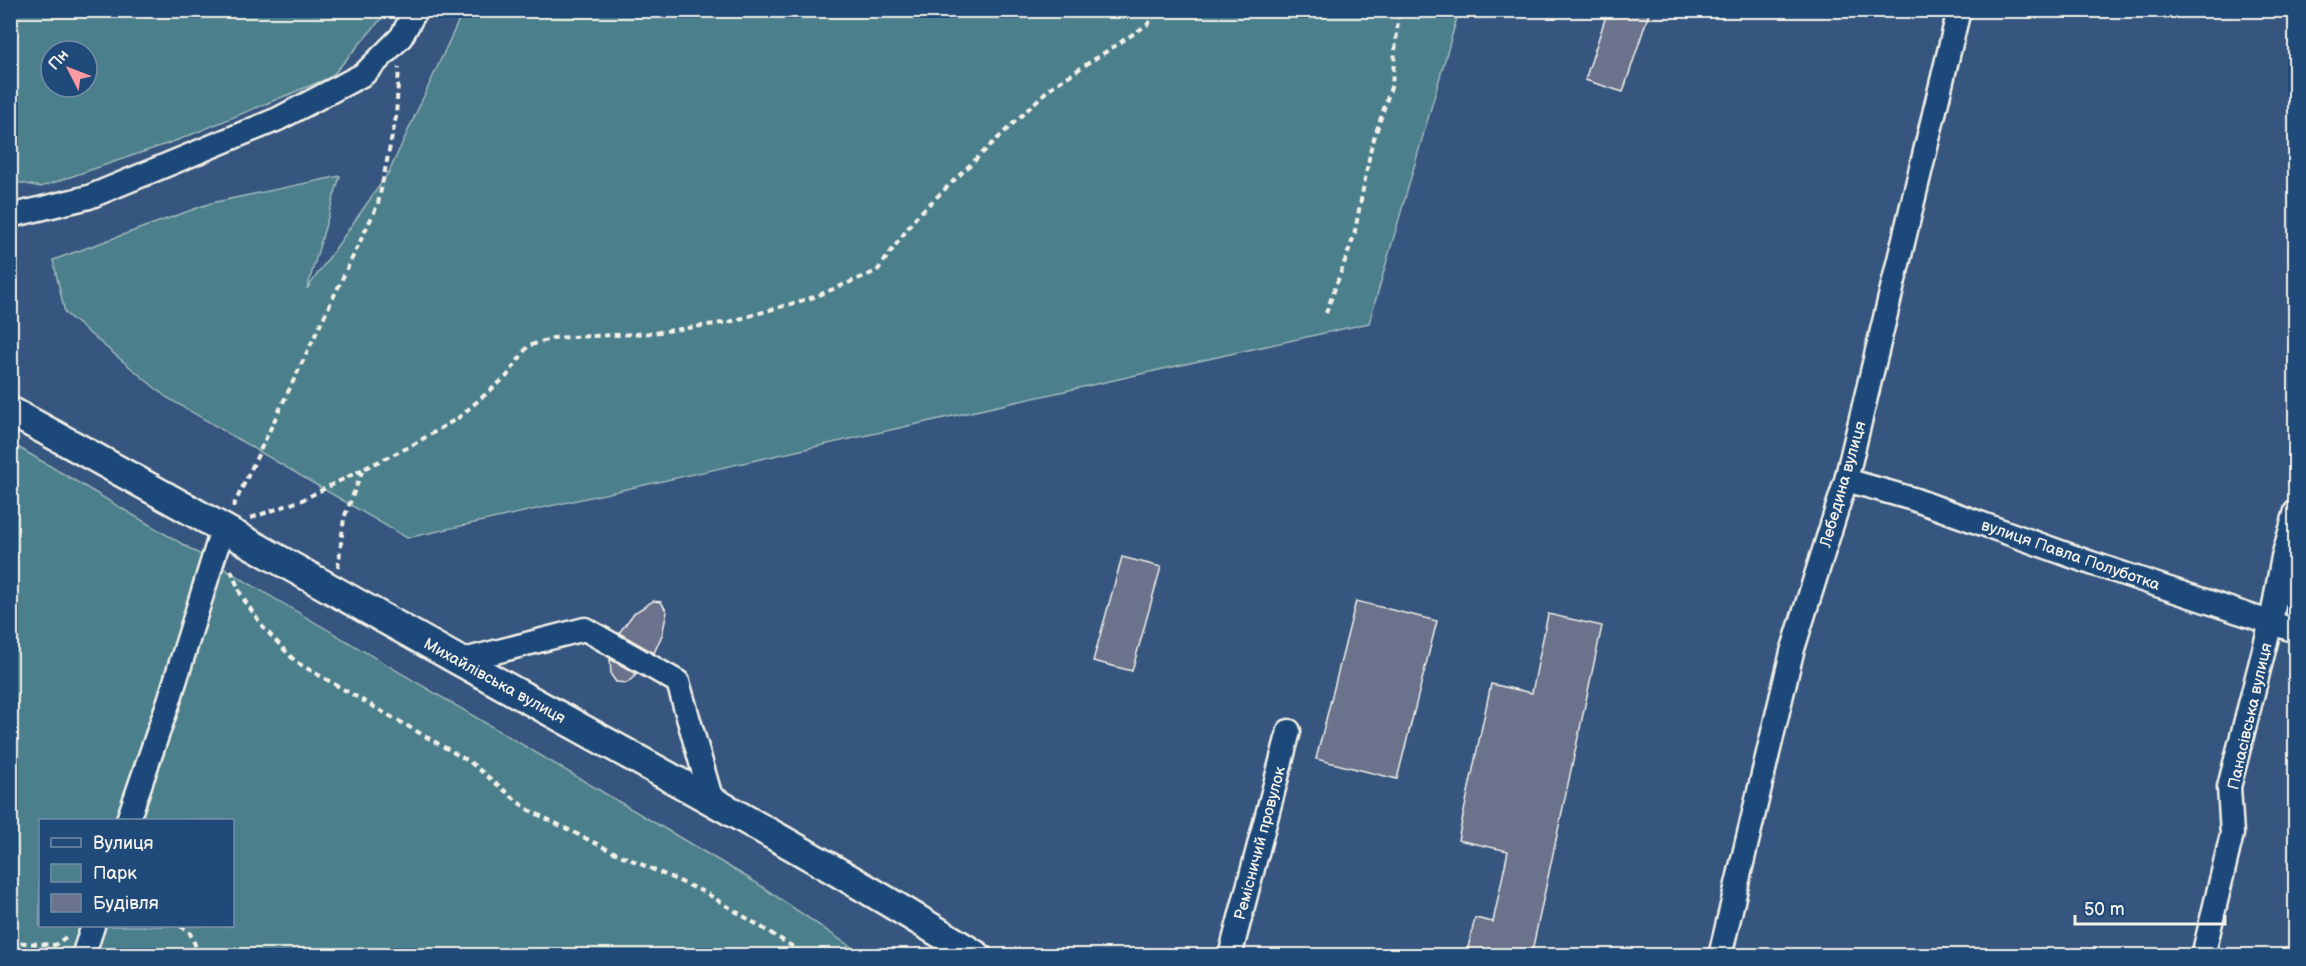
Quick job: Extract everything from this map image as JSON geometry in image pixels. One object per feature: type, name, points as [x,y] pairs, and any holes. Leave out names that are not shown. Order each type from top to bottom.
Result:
[{"type":"main road","name":"Михайлівська вулиця","points":[[10,411],[221,535],[335,590],[712,801],[931,927],[977,956]]},
{"type":"street","points":[[10,216],[89,197],[278,119],[364,74],[401,37],[416,10]]},
{"type":"street","name":"Лебедина вулиця","points":[[1720,956],[1792,652],[1846,480],[1959,10]]},
{"type":"street","name":"вулиця Павла Полуботка","points":[[1846,480],[1913,499],[2091,563],[2295,631]]},
{"type":"street","name":"Панасівська вулиця","points":[[2203,956],[2232,834],[2229,787],[2271,622],[2283,557],[2295,511]]},
{"type":"street","points":[[128,819],[170,701],[221,535]]},
{"type":"street","points":[[460,661],[585,629],[678,682],[712,801]]},
{"type":"street","name":"Ремісничий провулок","points":[[1230,956],[1289,731]]},
{"type":"street","points":[[83,929],[83,956]]},
{"type":"path","points":[[221,535],[302,500],[410,447],[458,418],[507,376],[528,346],[553,338],[653,333],[729,322],[814,297],[877,271],[916,218],[1050,87],[1147,25],[1159,10]]},
{"type":"path","points":[[1326,313],[1354,236],[1371,148],[1392,84],[1399,10]]},
{"type":"path","points":[[401,37],[396,117],[378,204],[221,535],[241,595],[262,626],[296,662],[470,762],[527,809],[706,893],[808,956]]},
{"type":"path","points":[[335,590],[344,518],[363,469]]},
{"type":"path","points":[[182,927],[189,931],[200,956]]},
{"type":"path","points":[[10,942],[55,945],[83,929]]},
{"type":"green space","points":[[11,10],[388,11],[331,77],[178,140],[41,187],[11,181]]},
{"type":"green space","points":[[463,10],[1459,11],[1369,323],[407,538],[166,397],[65,313],[53,260],[211,203],[340,176],[307,289],[389,172]]},
{"type":"green space","points":[[11,443],[755,882],[863,955],[11,956]]},
{"type":"building","points":[[1608,10],[1650,10],[1623,92],[1585,80]]},
{"type":"building","points":[[1122,557],[1161,567],[1132,671],[1093,661]]},
{"type":"building","points":[[653,601],[661,602],[667,612],[662,635],[654,653],[619,633],[634,613]]},
{"type":"building","points":[[1356,601],[1437,621],[1397,779],[1316,759]]},
{"type":"building","points":[[1548,614],[1602,626],[1531,956],[1466,956],[1475,918],[1493,922],[1508,851],[1458,840],[1491,684],[1532,693]]},
{"type":"building","points":[[610,659],[637,674],[627,683],[616,682],[611,675]]}]
